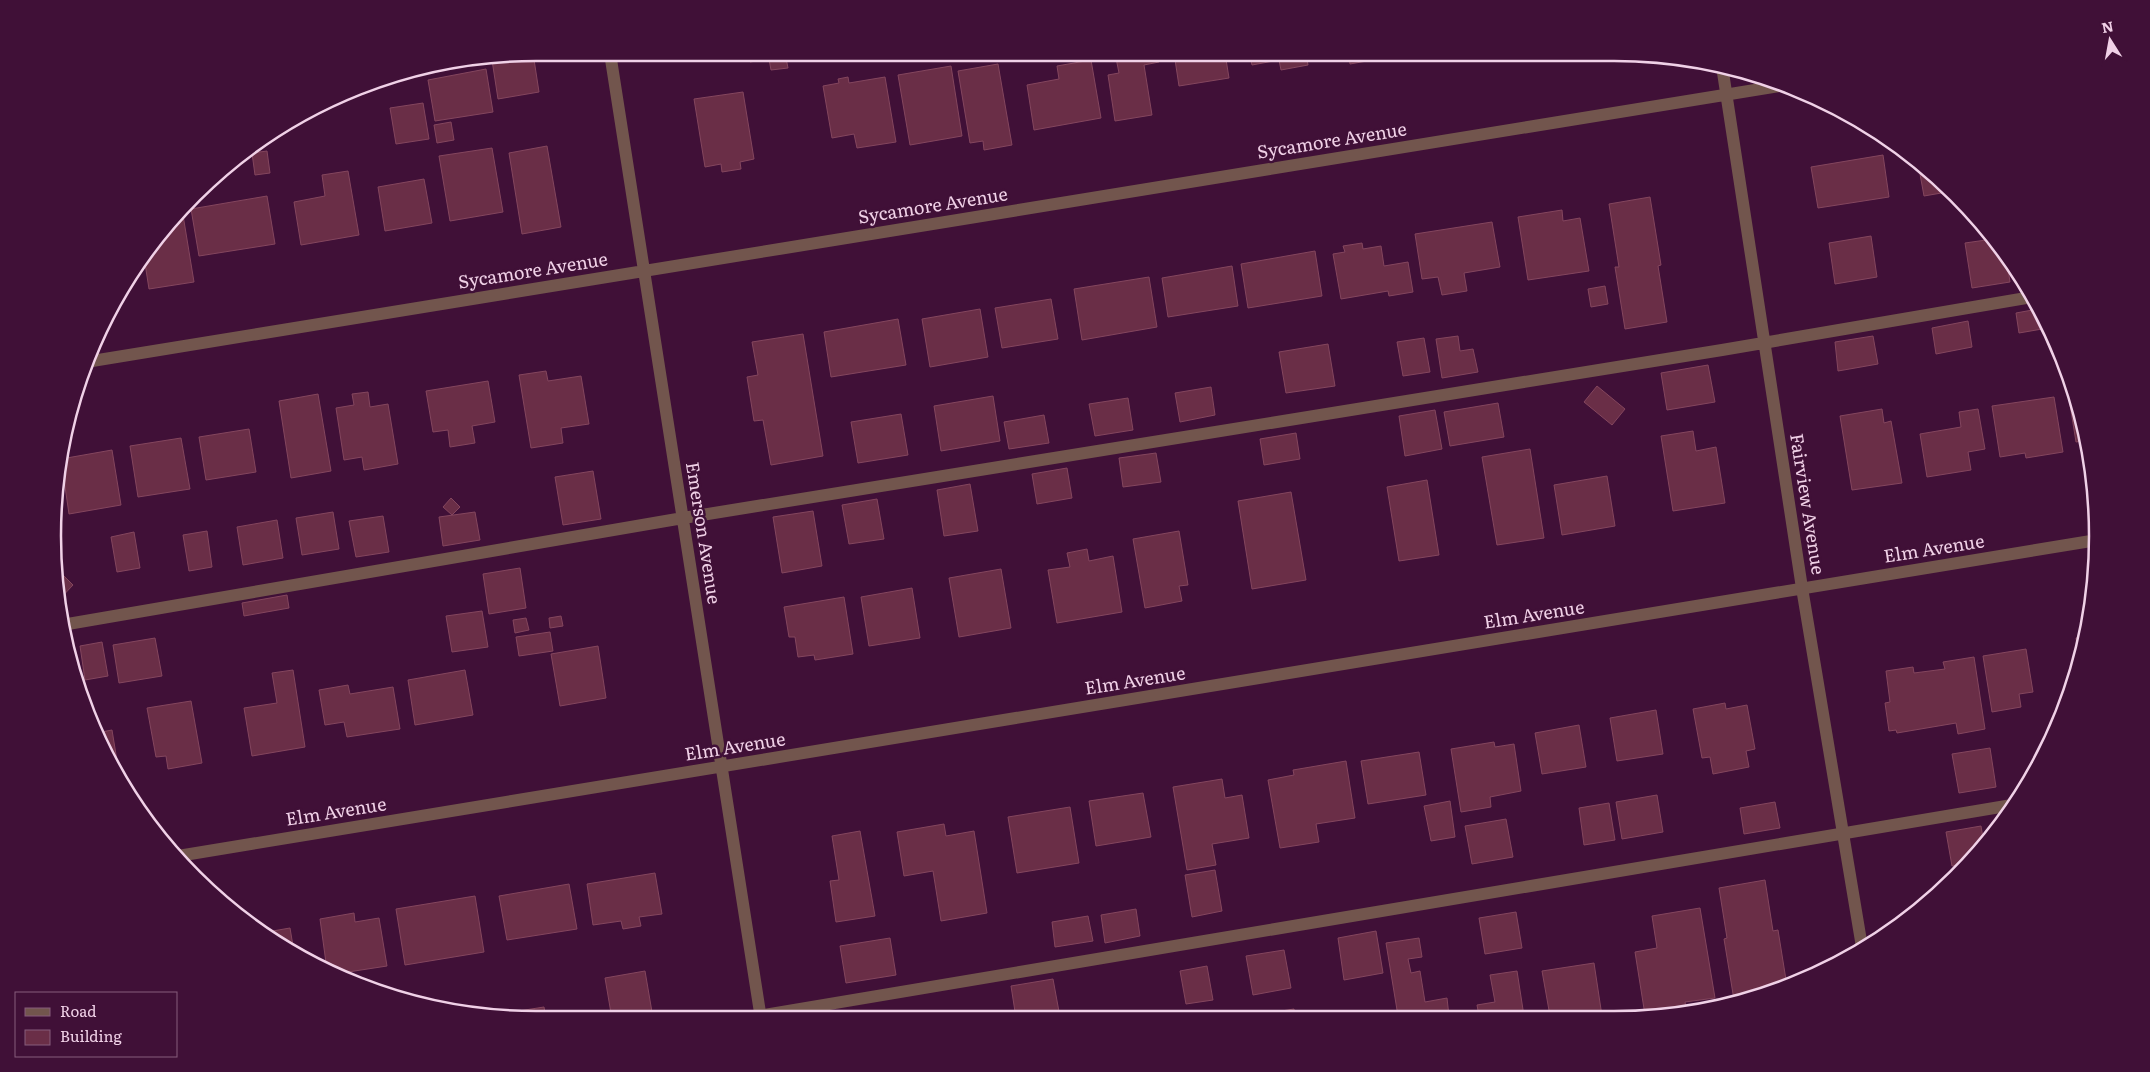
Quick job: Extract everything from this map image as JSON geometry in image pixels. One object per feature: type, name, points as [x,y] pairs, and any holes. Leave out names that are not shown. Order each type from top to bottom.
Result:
[{"type":"street","name":"Emerson Avenue","points":[[611,61],[760,1011]]},
{"type":"street","name":"Fairview Avenue","points":[[1723,74],[1802,588],[1861,941]]},
{"type":"street","name":"Sycamore Avenue","points":[[94,361],[1771,87]]},
{"type":"street","points":[[69,624],[683,518],[1764,343],[2024,297]]},
{"type":"street","name":"Elm Avenue","points":[[184,855],[2089,541]]},
{"type":"street","points":[[796,1011],[2005,806]]},
{"type":"building","points":[[534,61],[539,92],[498,99],[492,63]]},
{"type":"building","points":[[769,61],[787,61],[788,68],[771,70]]},
{"type":"building","points":[[1091,61],[1101,118],[1034,130],[1027,85],[1059,79],[1057,66]]},
{"type":"building","points":[[1117,61],[1159,61],[1144,65],[1152,115],[1115,121],[1108,75],[1119,73]]},
{"type":"building","points":[[1175,61],[1226,61],[1229,78],[1179,86]]},
{"type":"building","points":[[1251,61],[1274,61],[1252,65]]},
{"type":"building","points":[[1279,61],[1307,61],[1308,65],[1281,70]]},
{"type":"building","points":[[1350,61],[1367,61],[1350,64]]},
{"type":"building","points":[[998,64],[1012,145],[984,150],[983,141],[970,143],[958,71]]},
{"type":"building","points":[[951,66],[962,136],[910,145],[898,75]]},
{"type":"building","points":[[486,69],[493,112],[435,121],[428,80]]},
{"type":"building","points":[[848,77],[849,83],[885,77],[896,142],[857,148],[854,134],[832,138],[823,86],[839,83],[838,79]]},
{"type":"building","points":[[743,92],[754,159],[740,162],[741,169],[722,172],[721,164],[705,167],[694,99]]},
{"type":"building","points":[[423,103],[429,139],[396,144],[390,108]]},
{"type":"building","points":[[451,122],[454,140],[437,143],[434,125]]},
{"type":"building","points":[[547,146],[561,227],[522,234],[509,153]]},
{"type":"building","points":[[492,148],[503,212],[450,221],[439,156]]},
{"type":"building","points":[[267,151],[270,173],[255,175],[252,155],[256,152]]},
{"type":"building","points":[[1883,155],[1889,197],[1818,208],[1811,167]]},
{"type":"building","points":[[348,171],[359,235],[301,245],[294,202],[325,196],[322,175]]},
{"type":"building","points":[[1920,173],[1942,193],[1924,196]]},
{"type":"building","points":[[424,179],[432,223],[385,231],[378,187]]},
{"type":"building","points":[[267,196],[275,244],[199,256],[192,209]]},
{"type":"building","points":[[1650,197],[1661,265],[1658,266],[1667,322],[1625,329],[1615,267],[1619,267],[1609,204]]},
{"type":"building","points":[[1562,210],[1563,221],[1580,218],[1589,271],[1528,280],[1518,217]]},
{"type":"building","points":[[184,218],[194,282],[149,289],[145,266]]},
{"type":"building","points":[[1492,222],[1500,267],[1464,273],[1467,291],[1442,295],[1438,277],[1422,279],[1415,234]]},
{"type":"building","points":[[1871,236],[1877,277],[1835,284],[1829,243]]},
{"type":"building","points":[[1985,240],[2008,271],[2010,282],[1972,288],[1965,243]]},
{"type":"building","points":[[1362,243],[1363,249],[1381,246],[1384,266],[1408,262],[1413,292],[1389,296],[1388,291],[1341,299],[1333,254],[1345,252],[1343,246]]},
{"type":"building","points":[[1315,251],[1322,296],[1248,308],[1241,264]]},
{"type":"building","points":[[1232,266],[1238,306],[1168,317],[1162,278]]},
{"type":"building","points":[[1149,277],[1157,327],[1082,340],[1074,289]]},
{"type":"building","points":[[1605,286],[1608,304],[1591,307],[1588,289]]},
{"type":"building","points":[[1051,299],[1058,339],[1002,348],[995,308]]},
{"type":"building","points":[[980,309],[988,357],[930,367],[922,319]]},
{"type":"building","points":[[2031,310],[2041,329],[2019,333],[2016,313]]},
{"type":"building","points":[[898,319],[906,365],[831,377],[824,332]]},
{"type":"building","points":[[1968,321],[1972,347],[1936,354],[1932,328]]},
{"type":"building","points":[[803,334],[823,456],[771,465],[763,420],[754,421],[747,377],[758,375],[752,342]]},
{"type":"building","points":[[1458,336],[1460,351],[1473,349],[1478,372],[1442,378],[1436,339]]},
{"type":"building","points":[[1873,336],[1878,364],[1838,371],[1835,342]]},
{"type":"building","points":[[1424,338],[1430,372],[1403,376],[1397,342]]},
{"type":"building","points":[[1328,344],[1335,386],[1286,393],[1279,352]]},
{"type":"building","points":[[1708,365],[1715,402],[1667,410],[1661,373]]},
{"type":"building","points":[[546,371],[548,381],[581,376],[589,424],[561,428],[563,443],[531,448],[519,375]]},
{"type":"building","points":[[488,381],[495,422],[472,426],[475,443],[450,447],[448,430],[433,432],[426,391]]},
{"type":"building","points":[[1597,386],[1625,409],[1612,425],[1584,402]]},
{"type":"building","points":[[1211,387],[1215,415],[1180,422],[1175,393]]},
{"type":"building","points":[[368,392],[370,407],[388,404],[398,464],[364,470],[362,457],[344,460],[336,408],[354,405],[352,394]]},
{"type":"building","points":[[318,394],[331,471],[291,478],[279,401]]},
{"type":"building","points":[[993,396],[1000,441],[941,451],[934,406]]},
{"type":"building","points":[[2054,397],[2063,452],[2026,458],[2025,453],[2000,457],[1992,406]]},
{"type":"building","points":[[1128,398],[1133,430],[1095,436],[1089,404]]},
{"type":"building","points":[[2069,401],[2080,441],[2076,442]]},
{"type":"building","points":[[1498,403],[1504,437],[1450,446],[1444,412]]},
{"type":"building","points":[[1882,409],[1884,423],[1891,421],[1902,483],[1852,490],[1840,416]]},
{"type":"building","points":[[1978,409],[1985,449],[1968,452],[1971,470],[1927,477],[1920,434],[1961,427],[1959,412]]},
{"type":"building","points":[[1435,410],[1442,449],[1405,456],[1399,416]]},
{"type":"building","points":[[901,414],[908,455],[858,463],[851,422]]},
{"type":"building","points":[[1044,415],[1049,443],[1009,449],[1004,422]]},
{"type":"building","points":[[249,429],[256,472],[206,480],[199,437]]},
{"type":"building","points":[[1693,431],[1696,451],[1716,447],[1725,503],[1673,511],[1661,436]]},
{"type":"building","points":[[1296,433],[1300,459],[1264,465],[1260,439]]},
{"type":"building","points":[[181,438],[190,489],[138,497],[130,446]]},
{"type":"building","points":[[1530,449],[1544,538],[1497,545],[1482,457]]},
{"type":"building","points":[[112,450],[121,505],[69,514],[64,482],[68,458]]},
{"type":"building","points":[[1156,453],[1161,482],[1123,487],[1119,458]]},
{"type":"building","points":[[1067,468],[1072,498],[1037,504],[1032,474]]},
{"type":"building","points":[[593,471],[601,519],[563,525],[555,477]]},
{"type":"building","points":[[1607,476],[1615,526],[1562,535],[1554,485]]},
{"type":"building","points":[[1427,480],[1439,555],[1399,561],[1387,487]]},
{"type":"building","points":[[970,484],[978,531],[944,536],[937,490]]},
{"type":"building","points":[[1291,492],[1306,580],[1252,589],[1238,501]]},
{"type":"building","points":[[451,498],[460,507],[452,515],[443,507]]},
{"type":"building","points":[[877,499],[884,539],[849,544],[842,505]]},
{"type":"building","points":[[813,511],[822,566],[782,573],[773,517]]},
{"type":"building","points":[[333,512],[339,549],[302,555],[296,518]]},
{"type":"building","points":[[475,512],[480,540],[443,546],[439,517]]},
{"type":"building","points":[[383,516],[389,552],[356,557],[349,521]]},
{"type":"building","points":[[277,520],[283,558],[243,565],[237,527]]},
{"type":"building","points":[[207,531],[212,567],[189,571],[183,535]]},
{"type":"building","points":[[1179,531],[1188,585],[1179,586],[1182,601],[1145,608],[1133,539]]},
{"type":"building","points":[[134,532],[140,568],[117,572],[111,537]]},
{"type":"building","points":[[1087,549],[1089,561],[1113,556],[1122,612],[1057,623],[1048,570],[1070,567],[1067,553]]},
{"type":"building","points":[[520,568],[526,608],[489,614],[483,574]]},
{"type":"building","points":[[1001,569],[1011,628],[959,637],[949,578]]},
{"type":"building","points":[[63,575],[73,585],[65,594]]},
{"type":"building","points":[[912,588],[920,638],[869,646],[861,597]]},
{"type":"building","points":[[287,595],[289,608],[244,616],[242,603]]},
{"type":"building","points":[[844,597],[853,654],[815,660],[814,655],[798,657],[795,637],[789,637],[784,607]]},
{"type":"building","points":[[482,611],[488,647],[452,652],[446,616]]},
{"type":"building","points":[[561,616],[563,626],[550,628],[549,618]]},
{"type":"building","points":[[526,618],[529,630],[515,633],[513,620]]},
{"type":"building","points":[[550,632],[553,651],[519,656],[516,637]]},
{"type":"building","points":[[155,638],[162,676],[119,683],[113,645]]},
{"type":"building","points":[[102,642],[108,676],[85,680],[80,646]]},
{"type":"building","points":[[598,646],[606,698],[560,706],[551,654]]},
{"type":"building","points":[[2026,649],[2033,692],[2019,694],[2021,707],[1992,712],[1983,656]]},
{"type":"building","points":[[1974,657],[1985,729],[1958,734],[1956,723],[1897,733],[1896,730],[1889,731],[1885,703],[1890,702],[1886,671],[1913,667],[1914,673],[1945,669],[1943,662]]},
{"type":"building","points":[[293,670],[305,747],[252,756],[244,708],[277,703],[272,673]]},
{"type":"building","points":[[465,670],[473,715],[415,725],[408,680]]},
{"type":"building","points":[[348,685],[350,694],[393,687],[400,729],[347,737],[344,722],[325,725],[319,690]]},
{"type":"building","points":[[191,701],[202,763],[168,769],[166,756],[156,757],[147,708]]},
{"type":"building","points":[[1725,703],[1726,709],[1747,705],[1755,749],[1746,751],[1749,767],[1713,774],[1710,757],[1702,758],[1693,709]]},
{"type":"building","points":[[1656,710],[1663,754],[1617,761],[1610,718]]},
{"type":"building","points":[[1579,725],[1586,767],[1542,774],[1535,733]]},
{"type":"building","points":[[112,730],[117,758],[110,746],[103,732]]},
{"type":"building","points":[[1494,742],[1495,747],[1514,744],[1521,791],[1490,797],[1491,807],[1461,812],[1451,749]]},
{"type":"building","points":[[1990,748],[1996,787],[1959,793],[1952,754]]},
{"type":"building","points":[[1419,752],[1426,795],[1368,804],[1361,761]]},
{"type":"building","points":[[1346,761],[1355,818],[1316,824],[1319,842],[1280,848],[1268,780],[1294,775],[1293,770]]},
{"type":"building","points":[[1222,779],[1225,798],[1242,795],[1249,838],[1212,844],[1216,865],[1187,870],[1173,787]]},
{"type":"building","points":[[1143,793],[1151,837],[1096,846],[1089,801]]},
{"type":"building","points":[[1657,795],[1663,832],[1622,839],[1616,802]]},
{"type":"building","points":[[1450,801],[1455,837],[1431,841],[1424,806]]},
{"type":"building","points":[[1775,802],[1780,828],[1744,834],[1740,808]]},
{"type":"building","points":[[1609,803],[1615,840],[1584,845],[1579,808]]},
{"type":"building","points":[[1070,807],[1079,863],[1017,873],[1008,817]]},
{"type":"building","points":[[1506,819],[1513,857],[1472,864],[1465,826]]},
{"type":"building","points":[[944,824],[946,836],[974,831],[987,913],[941,921],[933,871],[904,876],[897,832]]},
{"type":"building","points":[[1981,826],[1983,835],[1956,865],[1952,866],[1946,832]]},
{"type":"building","points":[[860,831],[875,916],[836,922],[830,881],[839,880],[832,836]]},
{"type":"building","points":[[1215,870],[1222,911],[1192,917],[1185,875]]},
{"type":"building","points":[[655,873],[662,914],[639,917],[641,926],[623,929],[621,921],[593,925],[587,884]]},
{"type":"building","points":[[1765,880],[1773,931],[1778,930],[1786,979],[1733,996],[1724,939],[1727,938],[1719,888]]},
{"type":"building","points":[[569,884],[577,929],[507,940],[499,896]]},
{"type":"building","points":[[475,896],[484,952],[405,965],[396,909]]},
{"type":"building","points":[[1700,908],[1715,998],[1685,1002],[1686,1005],[1644,1010],[1635,952],[1657,948],[1652,916]]},
{"type":"building","points":[[1136,909],[1140,936],[1105,943],[1101,915]]},
{"type":"building","points":[[1516,912],[1522,948],[1485,954],[1479,918]]},
{"type":"building","points":[[354,913],[355,922],[379,918],[387,966],[348,972],[326,962],[320,919]]},
{"type":"building","points":[[1088,916],[1093,941],[1055,947],[1052,922]]},
{"type":"building","points":[[290,928],[293,943],[272,931]]},
{"type":"building","points":[[1376,931],[1383,973],[1344,980],[1338,938]]},
{"type":"building","points":[[890,938],[896,975],[846,983],[840,946]]},
{"type":"building","points":[[1419,938],[1422,957],[1408,959],[1411,973],[1420,971],[1425,1002],[1447,998],[1448,1011],[1397,1011],[1386,943]]},
{"type":"building","points":[[1284,950],[1291,988],[1253,995],[1246,956]]},
{"type":"building","points":[[1594,963],[1601,1011],[1549,1011],[1542,971]]},
{"type":"building","points":[[1207,966],[1213,1000],[1186,1004],[1180,971]]},
{"type":"building","points":[[645,971],[652,1011],[611,1011],[605,978]]},
{"type":"building","points":[[1517,971],[1523,1011],[1478,1011],[1477,1005],[1495,1002],[1490,975]]},
{"type":"building","points":[[1053,979],[1059,1011],[1015,1011],[1011,986]]},
{"type":"building","points":[[544,1007],[545,1011],[536,1011],[522,1011]]}]
